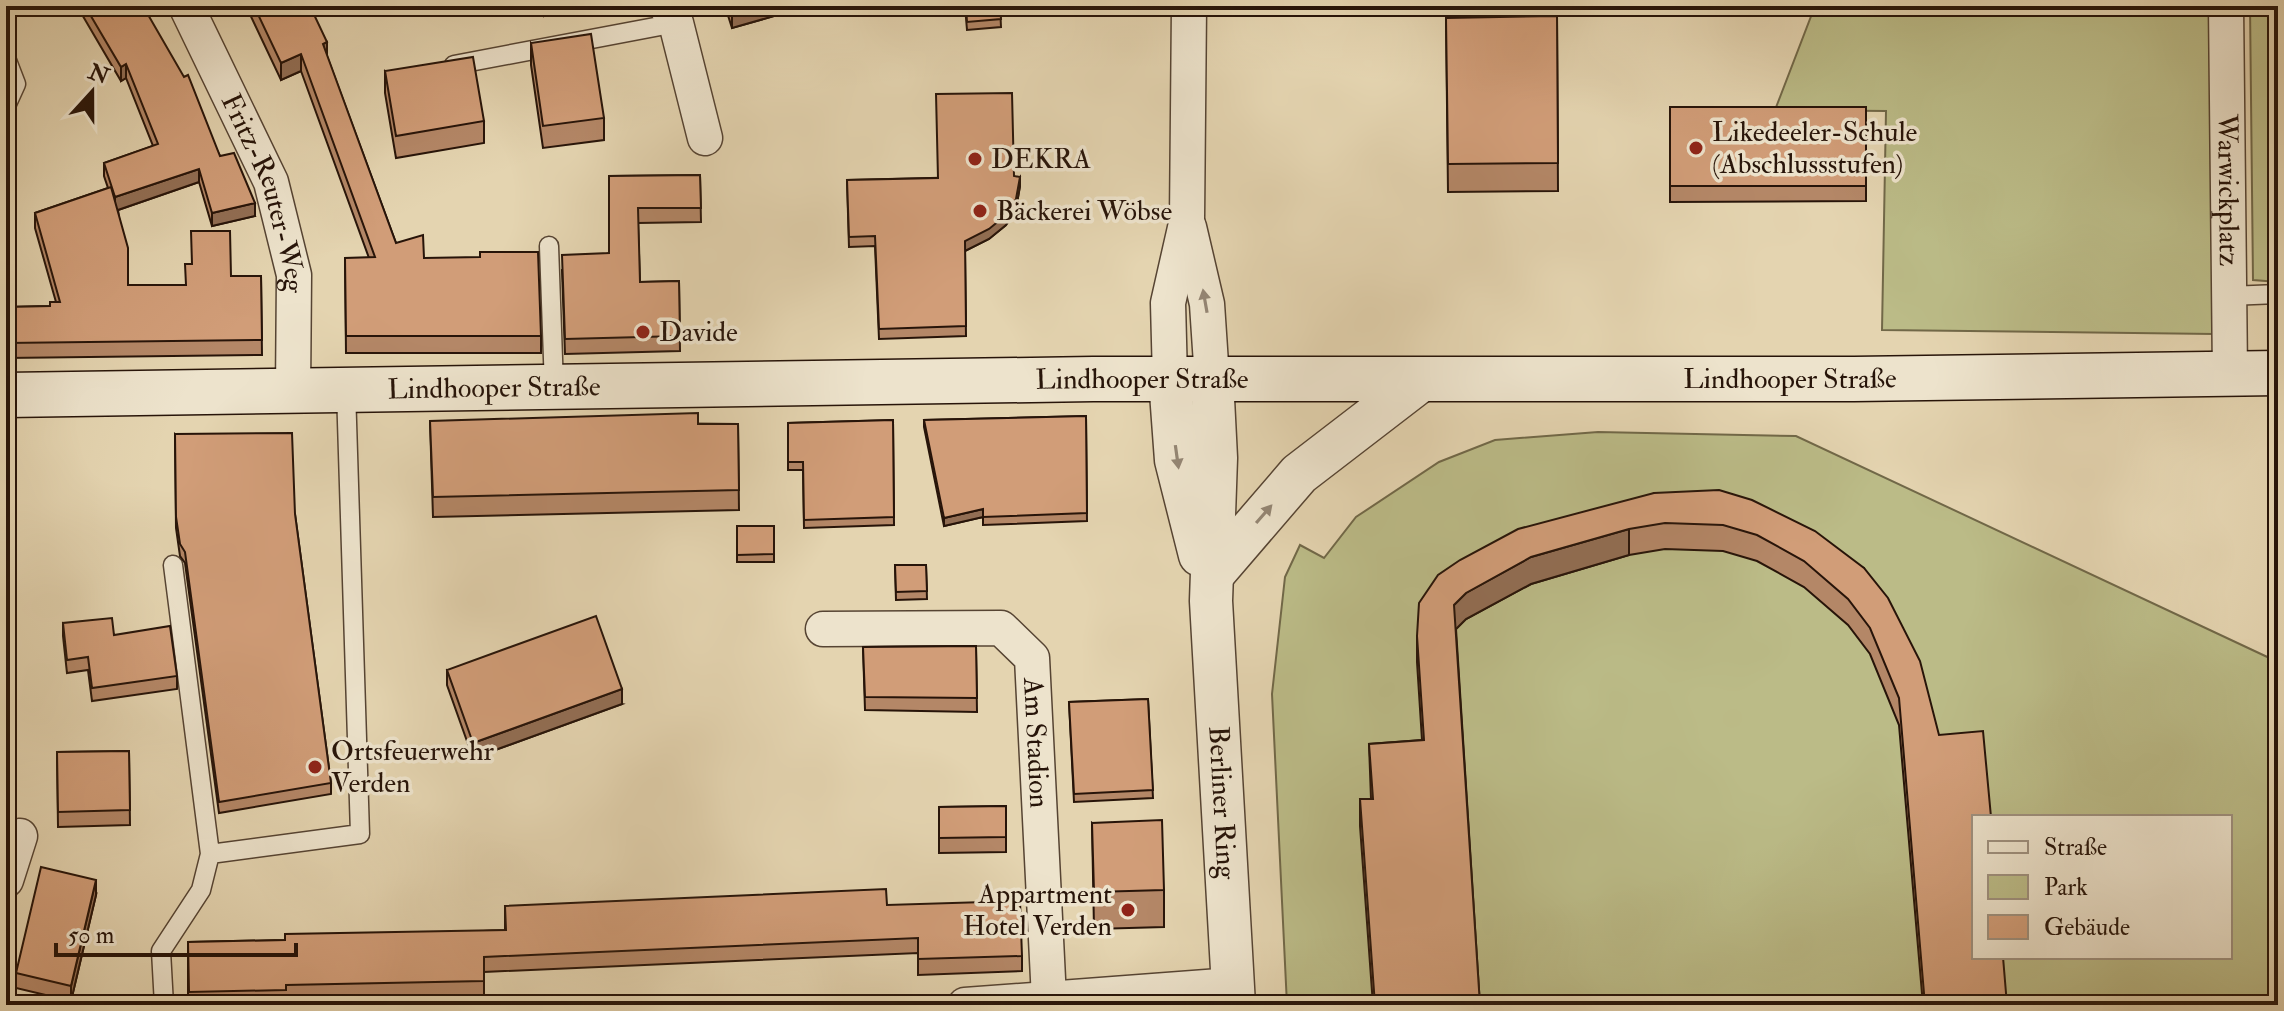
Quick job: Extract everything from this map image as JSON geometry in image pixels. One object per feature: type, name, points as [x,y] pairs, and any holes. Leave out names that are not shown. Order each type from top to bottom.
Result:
[{"type":"main road","name":"Lindhooper Straße","points":[[6,395],[1191,379],[1420,381],[2278,373]]},
{"type":"street","name":"Fritz-Reuter-Weg","points":[[186,6],[271,182],[294,275],[293,391]]},
{"type":"street","points":[[1189,6],[1187,219],[1207,304],[1191,379]]},
{"type":"street","name":"Warwickplatz","points":[[2226,6],[2230,374]]},
{"type":"street","points":[[671,15],[705,138]]},
{"type":"street","name":"Berliner Ring","points":[[1191,379],[1216,458],[1212,588],[1233,995]]},
{"type":"street","points":[[1212,588],[1299,474],[1420,381]]},
{"type":"street","name":"Am Stadion","points":[[823,629],[1001,628],[1032,658],[1049,999]]},
{"type":"street","points":[[6,880],[20,836]]},
{"type":"street","points":[[965,1005],[1049,999],[1233,995]]},
{"type":"lane","points":[[454,65],[671,15]]},
{"type":"lane","points":[[6,58],[16,84],[6,106]]},
{"type":"lane","points":[[549,246],[554,388]]},
{"type":"lane","points":[[2229,296],[2278,294]]},
{"type":"lane","points":[[210,854],[360,834],[346,390]]},
{"type":"lane","points":[[164,1005],[161,951],[201,890],[210,854],[173,565]]},
{"type":"green space","points":[[1815,6],[2209,6],[2214,334],[1882,330],[1886,111],[1775,110]]},
{"type":"green space","points":[[2250,6],[2278,6],[2278,282],[2253,280]]},
{"type":"green space","points":[[1598,432],[1796,436],[2278,662],[2278,1005],[1287,1005],[1272,694],[1285,577],[1300,545],[1324,558],[1356,517],[1439,462],[1495,440]]},
{"type":"building","points":[[85,6],[143,6],[184,77],[188,75],[220,156],[234,153],[255,203],[212,213],[199,169],[115,197],[104,163],[158,144],[126,64],[121,67]]},
{"type":"building","points":[[254,6],[310,6],[327,42],[323,44],[396,243],[423,235],[424,258],[480,257],[480,252],[538,252],[541,336],[346,336],[345,258],[375,257],[301,54],[281,63]]},
{"type":"building","points":[[966,6],[1000,6],[1001,19],[967,22]]},
{"type":"building","points":[[1557,16],[1558,163],[1448,164],[1446,18]]},
{"type":"building","points":[[591,34],[604,118],[543,126],[531,43]]},
{"type":"building","points":[[473,57],[484,121],[396,136],[385,71]]},
{"type":"building","points":[[1012,93],[1014,176],[1020,177],[1016,199],[1006,215],[989,229],[965,241],[966,326],[879,329],[875,236],[849,237],[847,180],[938,178],[936,94]]},
{"type":"building","points":[[1670,107],[1866,107],[1866,186],[1670,186]]},
{"type":"building","points":[[700,175],[701,208],[638,208],[640,282],[679,281],[680,336],[565,339],[562,255],[609,253],[609,176]]},
{"type":"building","points":[[111,187],[128,248],[128,285],[186,285],[185,264],[192,264],[191,231],[230,231],[231,276],[261,276],[262,340],[6,343],[6,307],[50,306],[50,302],[60,302],[35,213]]},
{"type":"building","points":[[698,413],[698,424],[738,424],[739,490],[433,497],[430,421]]},
{"type":"building","points":[[1086,416],[1087,513],[983,517],[983,509],[944,518],[924,420]]},
{"type":"building","points":[[893,420],[894,517],[804,520],[803,462],[788,462],[788,423]]},
{"type":"building","points":[[292,433],[295,514],[331,783],[219,802],[185,552],[180,544],[176,517],[175,434]]},
{"type":"building","points":[[1719,490],[1752,500],[1815,531],[1864,568],[1888,598],[1920,661],[1939,735],[1983,731],[1991,815],[1972,815],[1972,959],[2003,959],[2007,1005],[1925,1005],[1899,698],[1870,628],[1848,599],[1804,561],[1757,535],[1723,525],[1665,523],[1629,529],[1531,557],[1466,593],[1454,605],[1480,1005],[1375,1005],[1360,799],[1373,799],[1369,744],[1424,740],[1417,636],[1419,603],[1438,575],[1518,529],[1654,493]]},
{"type":"building","points":[[737,526],[774,526],[774,554],[737,555]]},
{"type":"building","points":[[895,565],[926,565],[927,591],[896,592]]},
{"type":"building","points":[[596,616],[622,689],[473,743],[447,670]]},
{"type":"building","points":[[112,618],[114,635],[170,626],[177,676],[92,688],[88,657],[67,660],[63,623]]},
{"type":"building","points":[[976,646],[977,698],[865,697],[863,647]]},
{"type":"building","points":[[6,681],[15,681],[15,727],[6,727]]},
{"type":"building","points":[[1148,699],[1153,790],[1074,794],[1069,702]]},
{"type":"building","points":[[129,751],[130,810],[58,812],[57,752]]},
{"type":"building","points":[[1006,806],[1006,837],[939,838],[939,807]]},
{"type":"building","points":[[1162,820],[1164,890],[1094,892],[1092,823]]},
{"type":"building","points":[[41,867],[96,880],[71,986],[16,973]]},
{"type":"building","points":[[886,889],[887,905],[1020,901],[1022,956],[918,959],[918,938],[484,957],[484,981],[286,985],[286,990],[189,992],[188,942],[285,940],[285,934],[506,930],[505,906]]},
{"type":"place","name":"Likedeeler-Schule (Abschlussstufen)","points":[[1696,148]]},
{"type":"place","name":"DEKRA","points":[[975,159]]},
{"type":"place","name":"Bäckerei Wöbse","points":[[980,211]]},
{"type":"place","name":"Davide","points":[[643,332]]},
{"type":"place","name":"Ortsfeuerwehr Verden","points":[[315,767]]},
{"type":"place","name":"Appartment Hotel Verden","points":[[1128,910]]}]
